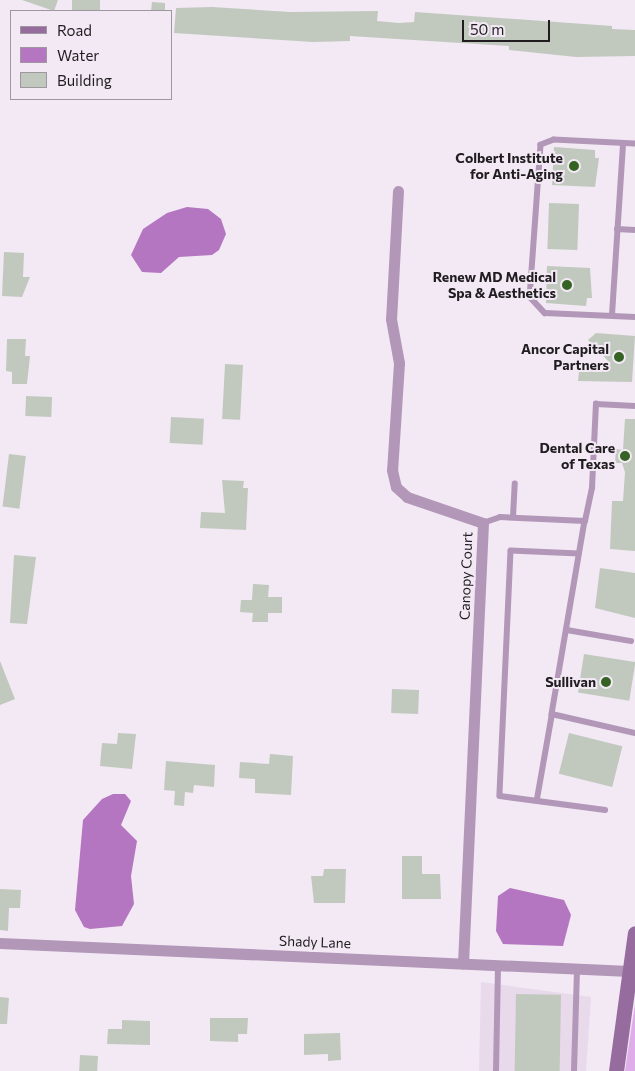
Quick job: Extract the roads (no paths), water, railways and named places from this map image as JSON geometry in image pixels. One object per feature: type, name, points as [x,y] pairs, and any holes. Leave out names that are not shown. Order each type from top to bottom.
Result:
[{"type":"main road","points":[[616,1071],[635,933]]},
{"type":"street","name":"Canopy Court","points":[[398,191],[391,319],[399,363],[394,479],[407,497],[483,523],[463,964]]},
{"type":"street","name":"Shady Lane","points":[[0,943],[629,971]]},
{"type":"lane","points":[[635,144],[554,140],[539,150],[532,302],[544,312],[635,317]]},
{"type":"lane","points":[[612,315],[623,144]]},
{"type":"lane","points":[[617,229],[635,230]]},
{"type":"lane","points":[[537,799],[592,488],[596,404],[635,406]]},
{"type":"lane","points":[[513,517],[515,484]]},
{"type":"lane","points":[[483,523],[513,517],[585,521]]},
{"type":"lane","points":[[579,554],[511,551],[500,796],[537,799],[605,810]]},
{"type":"lane","points":[[567,630],[631,641]]},
{"type":"lane","points":[[552,714],[635,733]]},
{"type":"lane","points":[[496,1071],[498,965]]},
{"type":"lane","points":[[574,1071],[577,968]]},
{"type":"water","points":[[187,207],[208,209],[221,219],[226,234],[219,250],[212,255],[179,257],[161,273],[142,272],[131,255],[143,229],[167,213]]},
{"type":"water","points":[[113,794],[125,794],[131,801],[121,825],[137,841],[131,876],[134,904],[122,926],[90,929],[84,927],[75,910],[83,820],[102,799]]},
{"type":"water","points":[[510,888],[564,900],[571,915],[563,946],[503,944],[496,931],[498,896]]},
{"type":"place","name":"Colbert Institute for Anti-Aging","points":[[574,166]]},
{"type":"place","name":"Renew MD Medical Spa & Aesthetics","points":[[567,285]]},
{"type":"place","name":"Ancor Capital Partners","points":[[619,357]]},
{"type":"place","name":"Dental Care of Texas","points":[[625,456]]},
{"type":"place","name":"Sullivan","points":[[606,682]]}]
